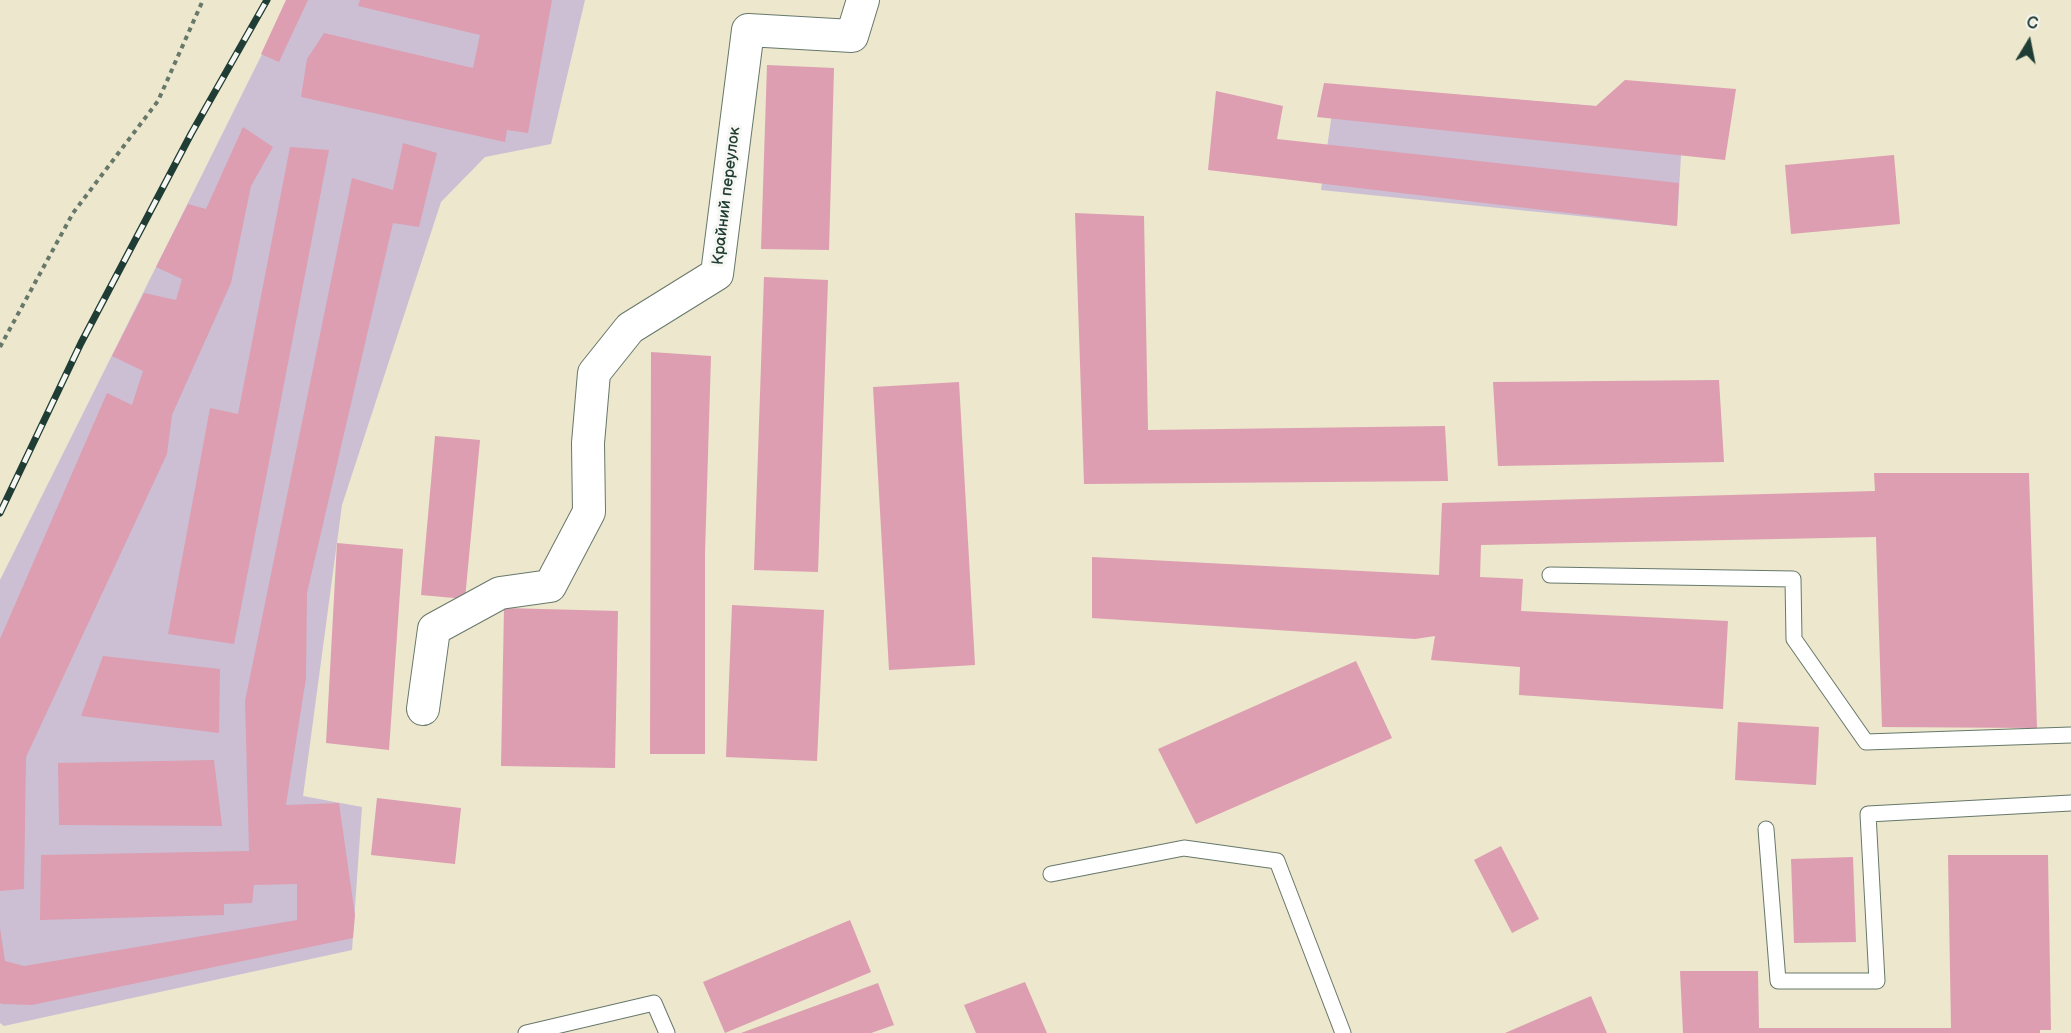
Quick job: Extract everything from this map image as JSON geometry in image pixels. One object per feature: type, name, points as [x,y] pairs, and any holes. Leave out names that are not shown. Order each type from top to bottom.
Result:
[{"type":"street","name":"Крайний переулок","points":[[423,709],[434,629],[500,593],[550,586],[590,512],[588,443],[594,373],[630,328],[717,274],[748,30],[852,36],[863,0]]},
{"type":"lane","points":[[1550,575],[1792,579],[1794,639],[1866,742],[2071,735]]},
{"type":"lane","points":[[1766,829],[1778,981],[1877,981],[1868,814],[2071,803]]},
{"type":"lane","points":[[1051,874],[1184,848],[1277,861],[1343,1033]]},
{"type":"lane","points":[[526,1033],[654,1003],[667,1033]]},
{"type":"path","points":[[0,347],[73,213],[158,100],[203,0]]},
{"type":"shaded area","points":[[289,0],[585,0],[551,144],[485,157],[441,202],[342,505],[303,796],[362,807],[352,950],[4,1026],[0,1023],[0,580]]},
{"type":"shaded area","points":[[1336,85],[1596,106],[1683,120],[1677,226],[1321,190]]},
{"type":"building","points":[[286,0],[308,0],[279,62],[261,54]]},
{"type":"building","points":[[360,0],[552,0],[528,133],[507,130],[505,142],[301,97],[307,59],[324,33],[473,68],[480,35],[358,6]]},
{"type":"building","points":[[767,65],[834,68],[829,250],[761,249]]},
{"type":"building","points":[[1625,80],[1736,89],[1725,160],[1317,117],[1324,83],[1596,106]]},
{"type":"building","points":[[1216,91],[1283,106],[1277,139],[1679,183],[1677,226],[1208,170]]},
{"type":"building","points":[[243,127],[273,147],[251,186],[231,283],[172,415],[167,454],[26,757],[24,889],[0,891],[0,639],[107,393],[132,405],[143,371],[112,356],[144,293],[176,300],[182,279],[156,267],[188,204],[206,209]]},
{"type":"building","points":[[403,143],[437,153],[419,227],[393,223],[307,593],[306,678],[286,805],[339,803],[355,915],[353,938],[32,1005],[2,1004],[0,1003],[0,928],[5,961],[24,966],[297,920],[297,884],[254,885],[252,903],[224,904],[224,915],[40,920],[41,855],[249,851],[245,701],[352,178],[393,190]]},
{"type":"building","points":[[290,147],[329,150],[234,644],[168,634],[210,408],[238,414]]},
{"type":"building","points":[[1894,155],[1900,224],[1791,234],[1785,165]]},
{"type":"building","points":[[1075,213],[1144,216],[1148,430],[1445,426],[1448,481],[1084,484]]},
{"type":"building","points":[[764,277],[828,280],[818,572],[754,570]]},
{"type":"building","points":[[651,352],[711,356],[705,553],[705,754],[650,754]]},
{"type":"building","points":[[1719,380],[1724,462],[1498,466],[1493,382]]},
{"type":"building","points":[[959,382],[975,665],[889,670],[873,387]]},
{"type":"building","points":[[435,436],[480,440],[465,599],[421,595]]},
{"type":"building","points":[[1874,473],[2029,473],[2037,728],[1882,727],[1876,537],[1481,545],[1480,577],[1523,579],[1521,611],[1728,621],[1723,709],[1519,695],[1520,667],[1431,660],[1435,636],[1415,639],[1092,618],[1092,557],[1439,575],[1442,503],[1875,491]]},
{"type":"building","points":[[337,543],[403,549],[389,750],[326,743]]},
{"type":"building","points":[[732,605],[824,610],[817,761],[726,757]]},
{"type":"building","points":[[504,608],[618,611],[615,768],[501,766]]},
{"type":"building","points":[[103,656],[220,669],[219,733],[81,716]]},
{"type":"building","points":[[1356,661],[1392,738],[1196,824],[1158,749]]},
{"type":"building","points":[[1738,722],[1819,727],[1816,785],[1735,780]]},
{"type":"building","points":[[214,760],[222,826],[59,825],[58,763]]},
{"type":"building","points":[[377,798],[461,808],[455,864],[371,855]]},
{"type":"building","points":[[1501,846],[1539,919],[1512,933],[1474,860]]},
{"type":"building","points":[[1948,855],[2048,855],[2051,1030],[2040,1030],[2040,1033],[1683,1033],[1680,971],[1758,971],[1759,1028],[1951,1028]]},
{"type":"building","points":[[1853,857],[1856,942],[1794,943],[1791,859]]},
{"type":"building","points":[[850,920],[871,972],[725,1033],[703,982]]},
{"type":"building","points":[[1025,982],[1047,1033],[976,1033],[964,1005]]},
{"type":"building","points":[[878,983],[894,1025],[871,1033],[741,1033]]},
{"type":"building","points":[[1591,996],[1607,1033],[1505,1033]]},
{"type":"railway","points":[[0,513],[81,343],[191,134],[267,0]]}]
